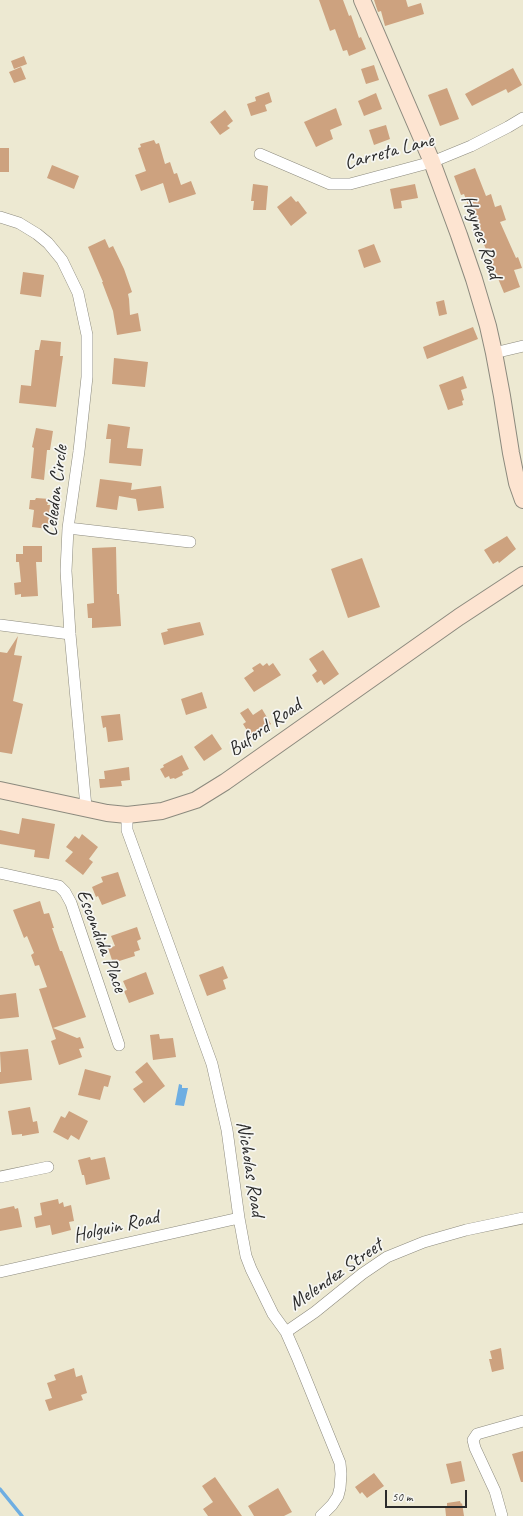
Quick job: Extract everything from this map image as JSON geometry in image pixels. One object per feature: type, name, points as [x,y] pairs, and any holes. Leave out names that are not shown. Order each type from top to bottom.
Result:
[{"type":"street","name":"Haynes Road","points":[[362,0],[432,162],[459,234],[474,280],[488,326],[517,483],[523,500]]},
{"type":"street","name":"Carreta Lane","points":[[260,154],[330,184],[350,184],[432,162],[471,146],[523,118]]},
{"type":"street","name":"Celedon Circle","points":[[0,217],[20,223],[37,234],[48,243],[62,260],[74,283],[87,335],[87,377],[79,451],[68,528],[66,571],[70,634],[86,807]]},
{"type":"street","points":[[494,353],[523,346]]},
{"type":"street","points":[[68,528],[190,542]]},
{"type":"street","name":"Buford Road","points":[[0,790],[86,807],[107,813],[127,815],[156,812],[178,807],[196,800],[225,782],[453,622],[523,575]]},
{"type":"street","points":[[0,625],[70,634]]},
{"type":"street","name":"Nicholas Road","points":[[127,815],[127,830],[212,1064],[227,1130],[239,1218],[246,1256],[273,1314],[286,1332],[340,1463],[341,1474],[338,1496],[332,1505],[321,1516]]},
{"type":"street","name":"Escondida Place","points":[[0,873],[59,886],[65,892],[71,903],[119,1045]]},
{"type":"street","points":[[0,1177],[48,1166]]},
{"type":"street","name":"Holguin Road","points":[[0,1272],[239,1218]]},
{"type":"street","name":"Melendez Street","points":[[286,1332],[315,1312],[362,1274],[387,1257],[424,1242],[466,1230],[483,1228],[523,1218]]},
{"type":"street","points":[[502,1516],[495,1491],[475,1448],[473,1440],[477,1434],[523,1421]]},
{"type":"water","points":[[179,1084],[182,1085],[182,1088],[188,1088],[184,1106],[175,1105]]},
{"type":"building","points":[[319,0],[343,0],[349,16],[351,15],[359,38],[361,37],[366,49],[349,56],[347,50],[343,51],[335,29],[330,31]]},
{"type":"building","points":[[374,0],[406,0],[408,7],[421,3],[424,14],[385,26],[381,11],[378,12]]},
{"type":"building","points":[[24,56],[27,64],[14,69],[11,61]]},
{"type":"building","points":[[374,65],[379,80],[366,84],[361,69]]},
{"type":"building","points":[[21,67],[26,79],[14,83],[9,72]]},
{"type":"building","points":[[513,68],[522,85],[508,93],[506,89],[472,106],[465,94]]},
{"type":"building","points":[[447,88],[459,119],[440,126],[428,95]]},
{"type":"building","points":[[269,92],[272,102],[265,105],[267,111],[251,116],[247,104],[256,101],[255,97]]},
{"type":"building","points":[[376,93],[382,109],[364,116],[358,101]]},
{"type":"building","points":[[336,108],[342,125],[330,130],[333,139],[316,147],[304,122]]},
{"type":"building","points":[[225,110],[233,121],[227,126],[230,128],[220,135],[210,122]]},
{"type":"building","points":[[386,125],[390,139],[374,145],[369,130]]},
{"type":"building","points":[[154,140],[156,144],[159,143],[165,164],[170,162],[174,174],[177,173],[181,185],[191,181],[196,194],[169,203],[163,183],[141,191],[135,175],[146,171],[138,148],[141,147],[140,144]]},
{"type":"building","points":[[0,148],[9,148],[9,172],[0,172]]},
{"type":"building","points":[[52,165],[79,176],[74,189],[47,178]]},
{"type":"building","points":[[475,168],[486,196],[491,194],[495,207],[501,205],[506,220],[500,222],[522,268],[514,270],[520,287],[504,293],[477,230],[464,194],[461,195],[454,176]]},
{"type":"building","points":[[253,184],[268,186],[266,210],[253,210],[254,201],[251,201]]},
{"type":"building","points":[[415,184],[418,198],[401,201],[402,208],[394,209],[390,189]]},
{"type":"building","points":[[291,196],[296,202],[298,201],[307,213],[291,226],[277,207]]},
{"type":"building","points":[[105,239],[109,248],[113,246],[124,269],[132,292],[128,294],[130,315],[138,313],[141,331],[117,335],[113,311],[103,282],[88,247]]},
{"type":"building","points":[[374,244],[381,262],[364,268],[358,250]]},
{"type":"building","points":[[23,272],[44,275],[41,297],[20,294]]},
{"type":"building","points":[[444,300],[447,314],[439,316],[436,302]]},
{"type":"building","points":[[473,327],[478,339],[427,359],[423,347]]},
{"type":"building","points":[[41,340],[61,342],[60,356],[63,356],[56,407],[19,403],[21,385],[31,386],[35,350],[39,350]]},
{"type":"building","points":[[114,358],[148,362],[145,387],[112,384]]},
{"type":"building","points":[[463,376],[467,388],[461,390],[464,400],[462,401],[463,405],[448,410],[439,385]]},
{"type":"building","points":[[108,424],[130,427],[127,448],[143,449],[141,466],[109,463],[111,439],[106,439]]},
{"type":"building","points":[[36,428],[53,431],[50,450],[47,450],[44,480],[31,478],[34,448],[32,447]]},
{"type":"building","points":[[100,479],[132,483],[131,490],[161,486],[164,508],[138,511],[136,499],[119,496],[117,510],[96,507]]},
{"type":"building","points":[[36,498],[50,499],[47,505],[50,505],[48,529],[32,527],[34,510],[29,509],[30,500],[35,500]]},
{"type":"building","points":[[507,536],[516,549],[499,563],[498,561],[493,564],[484,550]]},
{"type":"building","points":[[23,546],[42,546],[42,562],[36,562],[38,596],[21,597],[21,594],[15,595],[14,583],[21,582],[19,562],[16,562],[16,554],[23,554]]},
{"type":"building","points":[[116,547],[117,594],[119,594],[121,626],[92,628],[92,618],[88,618],[87,604],[94,603],[92,548]]},
{"type":"building","points":[[362,558],[380,607],[348,618],[331,569]]},
{"type":"building","points":[[200,622],[204,635],[164,645],[161,633],[168,631],[167,629]]},
{"type":"building","points":[[18,636],[14,655],[22,656],[13,701],[23,704],[12,754],[0,752],[0,652],[7,653]]},
{"type":"building","points":[[323,650],[339,674],[324,685],[321,680],[317,683],[312,675],[317,671],[309,659]]},
{"type":"building","points":[[260,663],[263,666],[267,663],[269,666],[273,663],[281,675],[254,692],[244,678],[254,671],[252,668]]},
{"type":"building","points":[[202,692],[207,708],[186,715],[181,699]]},
{"type":"building","points":[[248,708],[253,715],[262,709],[271,724],[251,737],[243,724],[246,722],[240,713]]},
{"type":"building","points":[[120,714],[123,740],[108,742],[106,727],[103,728],[101,716]]},
{"type":"building","points":[[212,734],[222,749],[204,761],[194,747]]},
{"type":"building","points":[[182,755],[189,769],[182,772],[183,775],[175,779],[170,779],[169,776],[165,778],[160,769],[164,767],[163,765]]},
{"type":"building","points":[[129,767],[130,780],[121,781],[122,786],[100,788],[99,779],[105,779],[104,771]]},
{"type":"building","points":[[22,818],[55,824],[49,859],[34,857],[35,850],[0,844],[0,830],[19,834]]},
{"type":"building","points":[[82,834],[98,847],[89,859],[93,862],[83,875],[65,861],[73,852],[66,847],[75,836],[79,839]]},
{"type":"building","points":[[118,872],[126,896],[102,905],[98,896],[96,897],[92,887],[103,882],[101,877]]},
{"type":"building","points":[[40,901],[44,914],[49,913],[54,928],[52,928],[60,951],[62,951],[86,1017],[53,1028],[77,1038],[80,1037],[84,1048],[79,1049],[82,1057],[59,1065],[51,1041],[56,1039],[39,989],[47,987],[39,965],[35,966],[31,955],[34,953],[27,936],[24,938],[13,910]]},
{"type":"building","points":[[137,927],[141,939],[137,941],[140,950],[134,952],[135,956],[113,963],[108,948],[115,946],[111,936]]},
{"type":"building","points":[[223,966],[228,978],[223,980],[226,989],[207,996],[199,975]]},
{"type":"building","points":[[146,972],[154,994],[129,1003],[124,991],[127,990],[123,981]]},
{"type":"building","points":[[16,993],[19,1017],[0,1019],[0,995]]},
{"type":"building","points":[[159,1034],[160,1039],[173,1038],[176,1057],[153,1060],[150,1035]]},
{"type":"building","points":[[28,1049],[32,1080],[0,1084],[0,1052]]},
{"type":"building","points":[[147,1062],[165,1086],[144,1103],[133,1089],[143,1082],[135,1072]]},
{"type":"building","points":[[85,1069],[111,1076],[108,1087],[104,1086],[100,1100],[78,1095]]},
{"type":"building","points":[[30,1107],[33,1122],[37,1121],[39,1133],[22,1136],[22,1134],[12,1135],[8,1111]]},
{"type":"building","points":[[69,1111],[88,1121],[79,1140],[71,1135],[68,1140],[53,1132],[61,1116],[65,1118]]},
{"type":"building","points":[[90,1157],[91,1160],[105,1157],[110,1179],[86,1185],[78,1160]]},
{"type":"building","points":[[58,1199],[59,1204],[63,1202],[64,1207],[71,1205],[74,1221],[69,1222],[71,1230],[52,1235],[50,1225],[36,1228],[34,1217],[42,1215],[40,1203]]},
{"type":"building","points":[[14,1206],[15,1209],[18,1208],[22,1227],[0,1231],[0,1209]]},
{"type":"building","points":[[501,1348],[504,1369],[492,1372],[489,1359],[492,1359],[490,1351]]},
{"type":"building","points":[[74,1368],[76,1377],[82,1375],[87,1393],[81,1395],[83,1400],[49,1411],[45,1400],[52,1398],[47,1383],[56,1380],[54,1375]]},
{"type":"building","points":[[523,1451],[523,1482],[521,1482],[512,1454]]},
{"type":"building","points":[[461,1461],[465,1481],[451,1484],[446,1464]]},
{"type":"building","points":[[374,1473],[384,1486],[367,1498],[362,1492],[360,1494],[355,1487]]},
{"type":"building","points":[[215,1477],[242,1516],[208,1516],[203,1509],[213,1502],[202,1486]]},
{"type":"building","points":[[278,1488],[292,1512],[284,1516],[254,1516],[248,1506]]},
{"type":"building","points":[[460,1501],[461,1504],[462,1503],[464,1516],[446,1516],[445,1506],[447,1506],[447,1503]]},
{"type":"waterway","points":[[0,1489],[22,1516]]}]
